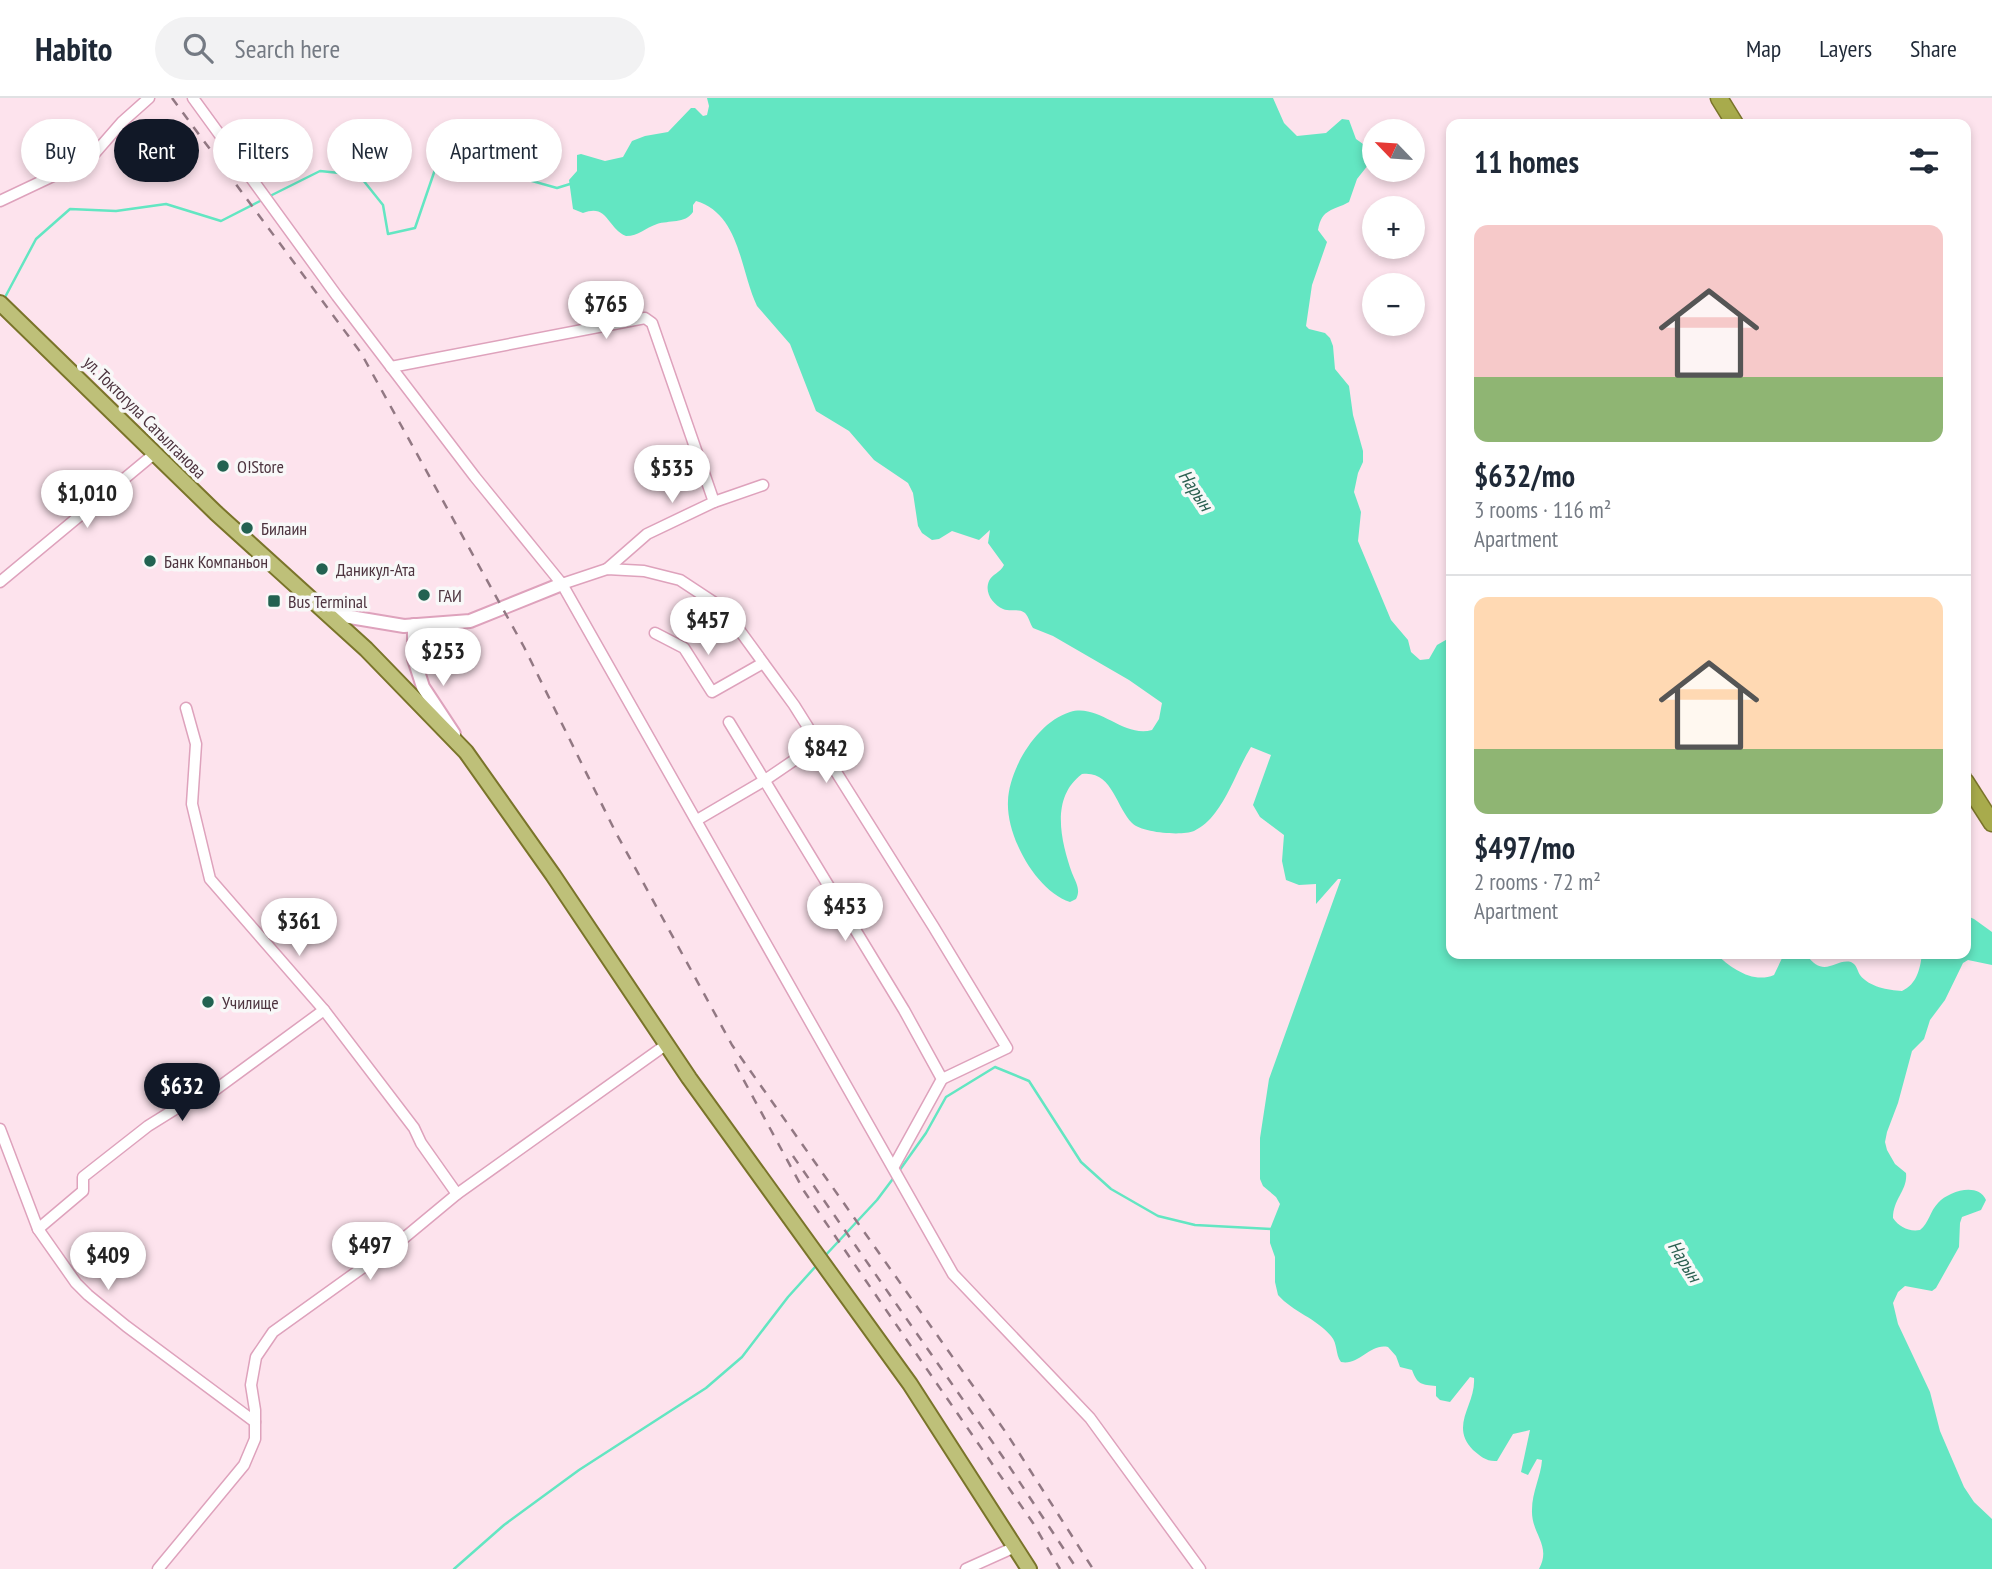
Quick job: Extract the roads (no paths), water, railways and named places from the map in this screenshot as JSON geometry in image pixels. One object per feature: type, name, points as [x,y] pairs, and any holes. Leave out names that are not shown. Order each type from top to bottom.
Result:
[{"type":"highway","points":[[1719,98],[1732,119]]},
{"type":"highway","points":[[1971,790],[1992,823]]},
{"type":"main road","name":"ул. Токтогула Сатылганова","points":[[0,303],[216,513],[366,649],[466,752],[667,1044],[910,1384],[1030,1569]]},
{"type":"street","points":[[0,201],[72,167],[95,153],[122,122],[149,98]]},
{"type":"street","points":[[193,98],[391,367],[475,477],[562,584],[953,1274],[1090,1418],[1200,1569]]},
{"type":"street","points":[[391,367],[645,318],[652,323],[714,502]]},
{"type":"street","points":[[0,582],[154,454]]},
{"type":"street","points":[[607,569],[647,534],[714,502],[763,485]]},
{"type":"street","points":[[326,613],[404,626],[470,621],[537,592],[607,569],[644,571],[680,580],[724,608],[818,744],[1007,1048],[942,1079],[894,1166]]},
{"type":"street","points":[[414,625],[414,660],[423,687],[466,752]]},
{"type":"street","points":[[655,633],[684,648],[712,692],[763,663]]},
{"type":"street","points":[[186,708],[196,744],[192,804],[210,879],[324,1010],[414,1128],[421,1143],[457,1194]]},
{"type":"street","points":[[729,722],[904,1010],[942,1079]]},
{"type":"street","points":[[696,820],[765,780],[818,744]]},
{"type":"street","points":[[38,1229],[83,1191],[83,1177],[148,1126],[193,1098],[215,1090],[324,1010]]},
{"type":"street","points":[[158,1569],[244,1465],[255,1439],[251,1385],[256,1357],[273,1332],[312,1307],[404,1238],[457,1194],[667,1044]]},
{"type":"street","points":[[0,1129],[38,1229],[88,1295],[125,1326],[255,1422]]},
{"type":"street","points":[[966,1569],[1015,1547]]},
{"type":"water","name":"Нарын","points":[[707,98],[1273,98],[1284,123],[1297,136],[1326,133],[1342,119],[1349,120],[1356,139],[1362,143],[1362,173],[1349,202],[1329,211],[1320,223],[1318,230],[1327,242],[1312,285],[1306,326],[1325,333],[1330,338],[1335,369],[1349,386],[1353,415],[1363,451],[1363,462],[1354,492],[1361,512],[1358,541],[1391,620],[1408,640],[1411,652],[1420,660],[1429,659],[1437,645],[1446,640],[1446,959],[1722,959],[1750,976],[1766,977],[1774,975],[1782,959],[1810,959],[1824,967],[1851,962],[1868,982],[1885,989],[1902,991],[1914,980],[1921,959],[1971,959],[1971,918],[1992,932],[1992,965],[1968,960],[1963,963],[1945,1000],[1930,1020],[1924,1039],[1912,1051],[1885,1142],[1895,1164],[1906,1173],[1905,1185],[1895,1205],[1893,1218],[1901,1226],[1920,1230],[1938,1203],[1956,1192],[1977,1191],[1986,1200],[1981,1210],[1962,1217],[1959,1247],[1936,1288],[1932,1291],[1905,1286],[1898,1292],[1893,1303],[1898,1324],[1930,1392],[1940,1431],[1964,1487],[1974,1502],[1992,1519],[1992,1569],[1539,1569],[1543,1553],[1532,1510],[1542,1460],[1537,1459],[1528,1475],[1521,1472],[1530,1430],[1513,1434],[1497,1461],[1484,1458],[1473,1450],[1463,1432],[1474,1378],[1470,1377],[1450,1402],[1440,1400],[1436,1396],[1436,1386],[1421,1383],[1412,1370],[1400,1367],[1396,1356],[1388,1347],[1376,1348],[1353,1361],[1341,1362],[1331,1336],[1278,1295],[1270,1229],[1280,1204],[1260,1179],[1260,1138],[1269,1079],[1341,879],[1338,879],[1316,904],[1316,884],[1299,885],[1286,880],[1282,861],[1284,835],[1260,817],[1253,805],[1271,755],[1251,747],[1215,813],[1203,825],[1188,833],[1162,833],[1137,826],[1126,816],[1107,784],[1092,774],[1082,774],[1065,795],[1061,820],[1064,847],[1078,889],[1076,899],[1070,902],[1057,896],[1035,874],[1012,830],[1008,801],[1013,775],[1027,748],[1047,726],[1070,712],[1091,712],[1131,729],[1152,730],[1159,719],[1162,703],[1129,680],[1053,636],[1033,628],[1023,612],[1003,609],[990,598],[990,579],[1004,565],[988,543],[990,530],[979,540],[952,531],[932,540],[922,533],[918,526],[913,493],[908,483],[874,460],[849,431],[816,411],[790,344],[757,306],[730,230],[711,208],[696,201],[690,216],[657,224],[631,236],[620,232],[598,211],[583,213],[573,209],[569,180],[577,171],[577,155],[605,161],[623,157],[632,141],[668,132],[691,108],[695,108],[703,116],[707,115]]},
{"type":"waterway","points":[[268,197],[320,171],[359,175],[383,205],[388,234],[415,228],[440,155],[461,151],[489,169],[557,188],[570,184]]},
{"type":"waterway","points":[[3,301],[36,239],[70,209],[116,211],[166,204],[221,221],[262,200]]},
{"type":"waterway","points":[[899,1171],[926,1133],[946,1097],[995,1067],[1029,1081],[1081,1162],[1111,1189],[1158,1216],[1195,1225],[1271,1229]]},
{"type":"waterway","points":[[823,1258],[877,1200],[895,1176]]},
{"type":"waterway","points":[[454,1569],[504,1525],[579,1470],[706,1388],[742,1357],[788,1297],[816,1266]]},
{"type":"railway","points":[[172,98],[361,353],[524,647],[615,831],[732,1045],[1007,1434],[1093,1569]]},
{"type":"railway","points":[[735,1064],[804,1191],[1033,1523],[1060,1569]]},
{"type":"railway","points":[[793,1156],[1005,1460],[1077,1569]]},
{"type":"place","name":"O!Store","points":[[223,466]]},
{"type":"place","name":"Билаин","points":[[247,528]]},
{"type":"place","name":"Банк Компаньон","points":[[150,561]]},
{"type":"place","name":"Даникул-Ата","points":[[322,569]]},
{"type":"place","name":"ГАИ","points":[[424,595]]},
{"type":"place","name":"Bus Terminal","points":[[274,601]]},
{"type":"place","name":"Училище","points":[[208,1002]]}]
